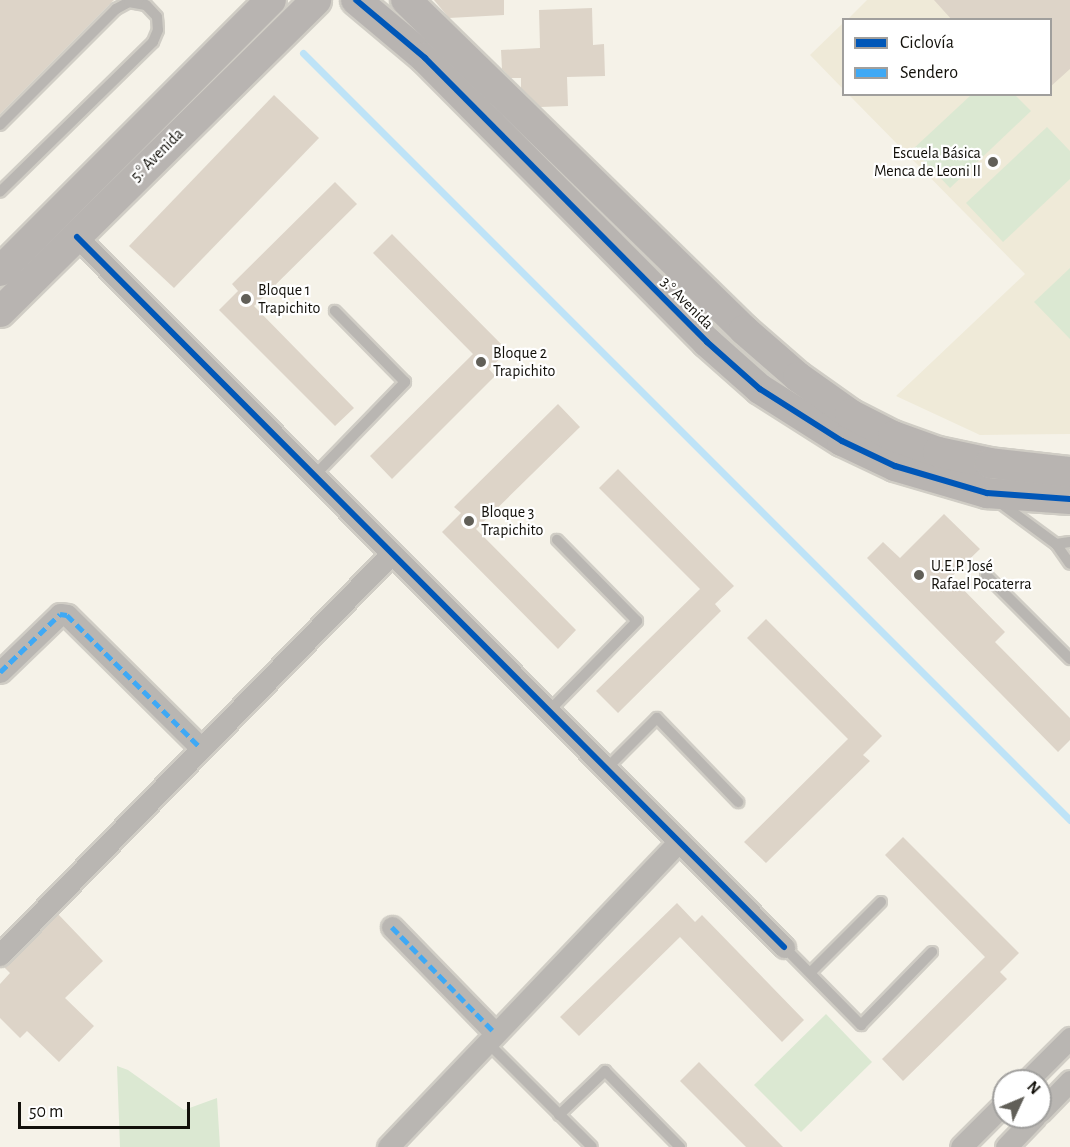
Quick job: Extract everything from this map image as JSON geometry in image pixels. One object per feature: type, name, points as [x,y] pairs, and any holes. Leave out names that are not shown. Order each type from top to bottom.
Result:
[{"type":"street","name":"5.° Avenida","points":[[0,271],[270,0]]},
{"type":"street","name":"5.° Avenida","points":[[0,312],[316,0]]},
{"type":"street","name":"3.° Avenida","points":[[356,0],[424,58],[707,342],[760,389],[842,441],[895,466],[987,493],[1070,499]]},
{"type":"street","name":"3.° Avenida","points":[[406,0],[744,330],[816,389],[893,436],[938,452],[990,463],[1070,472]]},
{"type":"street","points":[[77,237],[784,947]]},
{"type":"street","points":[[0,955],[199,746],[392,553]]},
{"type":"street","points":[[0,672],[60,614],[67,615],[199,746]]},
{"type":"street","points":[[388,1147],[679,842]]},
{"type":"street","points":[[392,927],[491,1038]]},
{"type":"street","points":[[1039,1069],[1070,1038]]},
{"type":"street","points":[[1052,1100],[1070,1081]]},
{"type":"street","points":[[961,1147],[992,1116]]},
{"type":"street","points":[[1006,1147],[1023,1129]]},
{"type":"lane","points":[[0,125],[116,9],[129,2],[146,5],[157,17],[158,30],[153,42],[0,192]]},
{"type":"lane","points":[[314,476],[405,381],[334,311]]},
{"type":"lane","points":[[987,493],[1056,544],[1070,564]]},
{"type":"lane","points":[[549,711],[637,621],[557,540]]},
{"type":"lane","points":[[1056,544],[1070,542]]},
{"type":"lane","points":[[986,575],[1070,659]]},
{"type":"lane","points":[[606,769],[657,718],[738,802]]},
{"type":"lane","points":[[811,972],[881,902]]},
{"type":"lane","points":[[784,947],[861,1025],[932,952]]},
{"type":"lane","points":[[491,1038],[559,1115],[592,1147]]},
{"type":"lane","points":[[559,1115],[605,1071],[680,1147]]},
{"type":"shaded area","points":[[867,0],[1070,0],[1070,434],[980,435],[896,396],[1025,274],[850,96],[1052,96],[1052,18],[849,18]]},
{"type":"shaded area","points":[[842,24],[842,88],[810,55]]},
{"type":"green space","points":[[970,96],[1016,96],[1031,111],[950,188],[913,149]]},
{"type":"green space","points":[[1047,127],[1070,151],[1070,179],[1003,242],[966,203]]},
{"type":"green space","points":[[1070,268],[1070,339],[1034,302]]},
{"type":"green space","points":[[826,1014],[872,1062],[801,1132],[754,1085]]},
{"type":"green space","points":[[117,1066],[128,1070],[184,1110],[217,1098],[220,1147],[120,1147]]},
{"type":"building","points":[[0,0],[114,0],[0,114]]},
{"type":"building","points":[[434,0],[504,0],[504,15],[449,18]]},
{"type":"building","points":[[934,0],[1070,0],[1070,69],[1052,85],[1052,18],[950,18]]},
{"type":"building","points":[[592,8],[593,45],[604,44],[605,76],[567,77],[568,106],[540,107],[521,89],[521,78],[511,78],[502,69],[501,50],[540,48],[539,10]]},
{"type":"building","points":[[274,95],[319,138],[174,288],[129,246]]},
{"type":"building","name":"Bloque 1 Trapichito","points":[[335,182],[357,204],[254,306],[354,408],[335,426],[219,310],[238,291],[232,284]]},
{"type":"building","name":"Bloque 2 Trapichito","points":[[392,234],[508,351],[489,369],[495,376],[392,479],[370,456],[473,354],[373,253]]},
{"type":"building","name":"Bloque 3 Trapichito","points":[[558,404],[580,427],[476,529],[576,630],[558,649],[442,532],[461,513],[454,507]]},
{"type":"building","points":[[618,469],[734,586],[715,604],[721,611],[618,713],[596,691],[700,589],[599,488]]},
{"type":"building","points":[[944,514],[980,549],[951,577],[1005,632],[995,642],[1070,718],[1070,740],[1058,752],[867,558],[883,542],[900,558]]},
{"type":"building","points":[[766,619],[882,736],[863,755],[870,761],[766,863],[744,842],[848,739],[747,638]]},
{"type":"building","points":[[903,837],[1019,953],[1000,972],[1007,979],[903,1081],[882,1059],[985,957],[885,855]]},
{"type":"building","points":[[677,903],[695,922],[702,915],[804,1020],[782,1042],[680,937],[579,1036],[560,1017]]},
{"type":"building","points":[[58,914],[103,961],[65,998],[94,1026],[59,1062],[27,1031],[20,1038],[0,1018],[0,984],[10,973],[4,967]]},
{"type":"building","points":[[699,1062],[783,1147],[746,1147],[680,1081]]},
{"type":"waterway","points":[[303,53],[1070,820]]},
{"type":"marked path","points":[[0,672],[60,614],[67,615],[199,746]]},
{"type":"marked path","points":[[392,927],[495,1033]]},
{"type":"cycle path","points":[[356,0],[425,58],[707,342],[760,389],[842,441],[895,466],[987,493],[1070,499]]},
{"type":"cycle path","points":[[77,237],[784,947]]},
{"type":"place","name":"Escuela Básica Menca de Leoni II","points":[[993,162]]},
{"type":"place","name":"Bloque 1 Trapichito","points":[[246,299]]},
{"type":"place","name":"Bloque 2 Trapichito","points":[[481,362]]},
{"type":"place","name":"Bloque 3 Trapichito","points":[[469,521]]},
{"type":"place","name":"U.E.P. José Rafael Pocaterra","points":[[919,575]]}]
